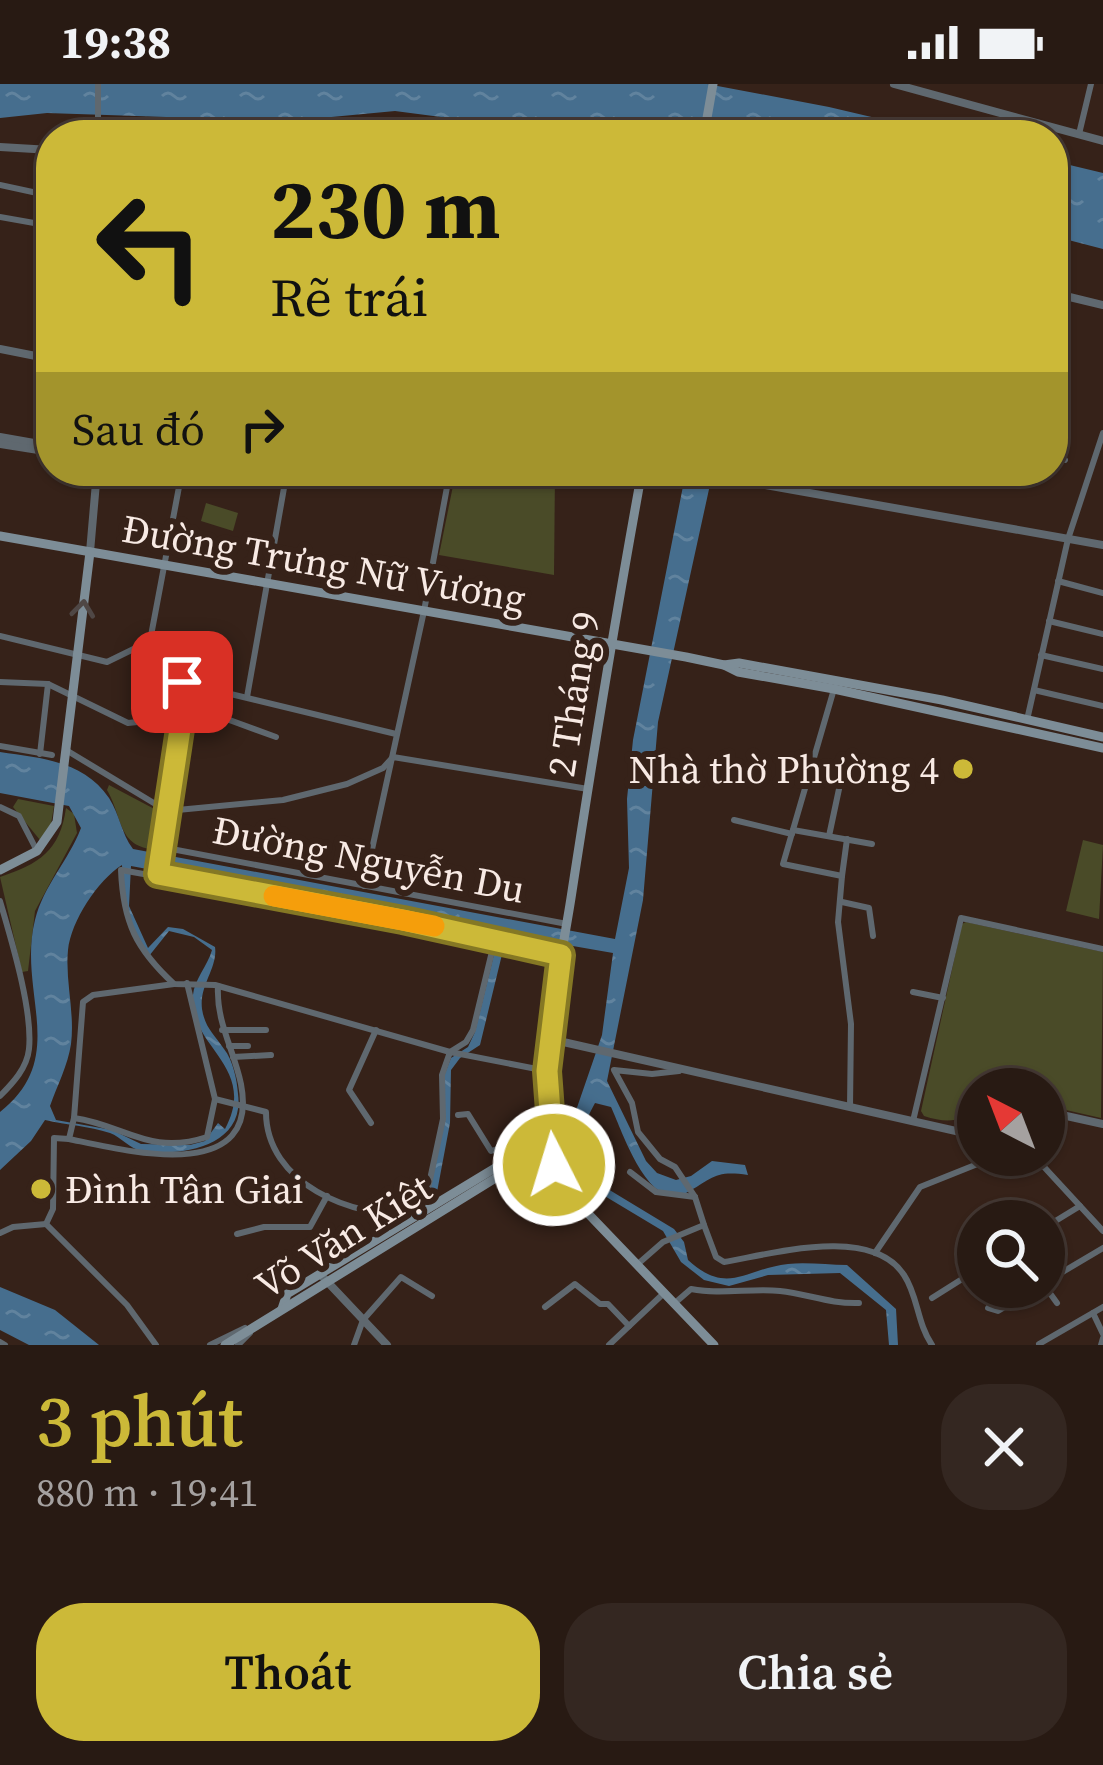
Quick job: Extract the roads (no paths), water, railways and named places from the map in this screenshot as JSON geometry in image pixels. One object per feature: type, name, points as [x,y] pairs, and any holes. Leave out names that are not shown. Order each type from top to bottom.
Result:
[{"type":"main road","points":[[707,120],[713,84]]},
{"type":"main road","name":"2 Tháng 9","points":[[557,1174],[550,1150],[550,1039],[610,643],[639,486]]},
{"type":"main road","name":"Đường Trưng Nữ Vương","points":[[0,536],[686,657],[738,672],[835,684]]},
{"type":"main road","points":[[0,870],[38,851],[55,830],[89,552]]},
{"type":"main road","points":[[835,684],[1027,720],[1103,748]]},
{"type":"main road","points":[[835,684],[1059,732],[1103,737]]},
{"type":"main road","name":"Võ Văn Kiệt","points":[[282,1309],[287,1294],[324,1278],[515,1159],[550,1123]]},
{"type":"main road","points":[[532,1145],[550,1150]]},
{"type":"main road","points":[[515,1159],[550,1150]]},
{"type":"main road","points":[[515,1159],[540,1163],[557,1174],[577,1202],[714,1345]]},
{"type":"main road","name":"Võ Văn Kiệt","points":[[225,1345],[420,1213],[515,1159]]},
{"type":"street","points":[[98,84],[98,120]]},
{"type":"street","points":[[894,84],[1031,120]]},
{"type":"street","points":[[1079,134],[1091,84]]},
{"type":"street","points":[[1068,131],[1103,141]]},
{"type":"street","points":[[0,147],[36,149]]},
{"type":"street","points":[[0,185],[36,193]]},
{"type":"street","points":[[0,217],[36,223]]},
{"type":"street","points":[[1068,296],[1103,304]]},
{"type":"street","points":[[0,349],[36,356]]},
{"type":"street","points":[[1027,720],[1068,539],[1103,433]]},
{"type":"street","points":[[0,440],[36,446]]},
{"type":"street","points":[[89,552],[96,486]]},
{"type":"street","points":[[158,872],[182,716],[182,682],[150,641],[179,486]]},
{"type":"street","points":[[247,697],[284,486]]},
{"type":"street","points":[[364,886],[447,486]]},
{"type":"street","points":[[762,486],[1103,545]]},
{"type":"street","points":[[1058,581],[1103,592]]},
{"type":"street","points":[[1049,621],[1103,634]]},
{"type":"street","points":[[0,636],[107,662],[150,641]]},
{"type":"street","points":[[1042,655],[1103,669]]},
{"type":"street","points":[[0,682],[48,684],[128,723],[213,714],[276,737]]},
{"type":"street","points":[[182,682],[398,735]]},
{"type":"street","points":[[40,754],[48,684]]},
{"type":"street","points":[[835,684],[783,864],[842,876]]},
{"type":"street","points":[[1034,690],[1103,706]]},
{"type":"street","points":[[0,746],[52,755]]},
{"type":"street","points":[[65,755],[167,811],[283,800],[347,784],[393,757]]},
{"type":"street","points":[[393,757],[587,789]]},
{"type":"street","points":[[808,766],[855,778]]},
{"type":"street","points":[[829,836],[842,775]]},
{"type":"street","points":[[0,807],[19,816],[38,851]]},
{"type":"street","points":[[734,820],[872,844]]},
{"type":"street","points":[[847,839],[838,922],[851,1024],[850,1107]]},
{"type":"street","name":"Đường Nguyễn Du","points":[[161,849],[567,926]]},
{"type":"street","points":[[174,984],[147,957],[124,915],[126,870],[158,872],[561,952]]},
{"type":"street","points":[[0,901],[18,972],[29,1049],[14,1082],[0,1096]]},
{"type":"street","points":[[842,902],[869,908],[873,936]]},
{"type":"street","points":[[914,1121],[961,918],[1103,949]]},
{"type":"street","points":[[218,1100],[266,1112],[274,1154],[287,1171],[328,1195],[386,1216],[420,1213],[443,1119],[442,1075],[452,1053],[473,1030],[495,939]]},
{"type":"street","points":[[72,1122],[107,1126],[141,1141],[207,1137],[218,1100],[189,983]]},
{"type":"street","points":[[69,1139],[81,1007],[87,996],[174,984],[218,986],[452,1053],[547,1071]]},
{"type":"street","points":[[46,1224],[53,1209],[53,1138],[153,1156],[196,1154],[236,1129],[241,1104],[233,1057],[222,1030],[218,986]]},
{"type":"street","points":[[913,992],[943,998]]},
{"type":"street","points":[[222,1030],[266,1030]]},
{"type":"street","points":[[371,1123],[349,1090],[376,1030]]},
{"type":"street","points":[[550,1039],[957,1132]]},
{"type":"street","points":[[229,1046],[248,1046]]},
{"type":"street","points":[[233,1057],[271,1055]]},
{"type":"street","points":[[684,1070],[652,1074],[614,1070],[632,1103],[638,1132],[660,1159],[675,1167],[695,1197],[716,1258],[724,1262],[794,1246],[875,1253],[903,1272],[917,1318],[932,1345]]},
{"type":"street","points":[[458,1114],[468,1114],[490,1151],[501,1148],[515,1159]]},
{"type":"street","points":[[1065,1116],[1103,1124]]},
{"type":"street","points":[[630,1172],[656,1192],[695,1197]]},
{"type":"street","points":[[875,1253],[920,1187],[957,1172]]},
{"type":"street","points":[[1057,1176],[1103,1231]]},
{"type":"street","points":[[237,1234],[264,1227],[310,1227],[328,1195]]},
{"type":"street","points":[[1065,1215],[1080,1206]]},
{"type":"street","points":[[0,1234],[13,1226],[46,1224],[128,1305],[156,1345]]},
{"type":"street","points":[[639,1263],[663,1242],[704,1225]]},
{"type":"street","points":[[1065,1271],[1103,1248]]},
{"type":"street","points":[[354,1345],[363,1320],[400,1277],[433,1296]]},
{"type":"street","points":[[324,1278],[387,1345]]},
{"type":"street","points":[[932,1298],[957,1282]]},
{"type":"street","points":[[545,1307],[575,1284],[600,1304],[608,1304],[629,1326]]},
{"type":"street","points":[[676,1302],[691,1289],[779,1291],[835,1304],[859,1303]]},
{"type":"street","points":[[609,1345],[666,1292]]},
{"type":"street","points":[[1039,1344],[1103,1307]]},
{"type":"street","points":[[988,1308],[1003,1308]]},
{"type":"street","points":[[1094,1313],[1102,1339]]},
{"type":"street","points":[[210,1345],[256,1325]]},
{"type":"street","points":[[238,1345],[256,1325]]},
{"type":"water","points":[[0,84],[707,84],[884,120],[464,120],[395,111],[300,120],[47,113],[0,118]]},
{"type":"water","points":[[1068,165],[1103,173],[1103,249],[1068,240]]},
{"type":"water","points":[[683,486],[710,486],[658,722],[643,900],[607,1081],[646,1161],[657,1173],[676,1180],[712,1161],[745,1165],[748,1175],[720,1175],[672,1196],[660,1191],[638,1166],[611,1107],[595,1103],[579,1152],[593,1180],[674,1229],[684,1242],[688,1260],[714,1277],[737,1277],[788,1264],[847,1265],[896,1309],[898,1345],[889,1345],[886,1310],[840,1273],[768,1275],[729,1286],[704,1280],[681,1262],[663,1231],[583,1183],[571,1159],[571,1125],[602,1035],[613,953],[506,938],[480,1045],[451,1070],[450,1123],[437,1192],[428,1198],[444,1122],[444,1076],[451,1058],[468,1047],[475,1032],[499,934],[131,866],[129,906],[148,948],[168,927],[183,929],[215,947],[202,1009],[234,1070],[238,1112],[232,1126],[208,1144],[158,1152],[138,1150],[102,1131],[45,1120],[31,1141],[0,1170],[0,1112],[21,1091],[37,1046],[31,947],[35,920],[81,828],[69,806],[0,793],[0,752],[60,763],[87,776],[109,798],[133,849],[615,939],[629,868],[627,799],[633,740]],"holes":[[[122,865],[124,911],[149,956],[169,931],[194,937],[212,950],[194,989],[194,1013],[228,1072],[233,1107],[225,1129],[218,1123],[205,1141],[190,1145],[141,1144],[112,1130],[56,1120],[50,1106],[71,1044],[70,939],[87,902]]]},
{"type":"water","points":[[0,1287],[55,1310],[99,1345],[29,1345],[0,1330]]},
{"type":"place","name":"Nhà thờ Phường 4","points":[[963,769]]},
{"type":"place","name":"Đình Tân Giai","points":[[41,1189]]}]
